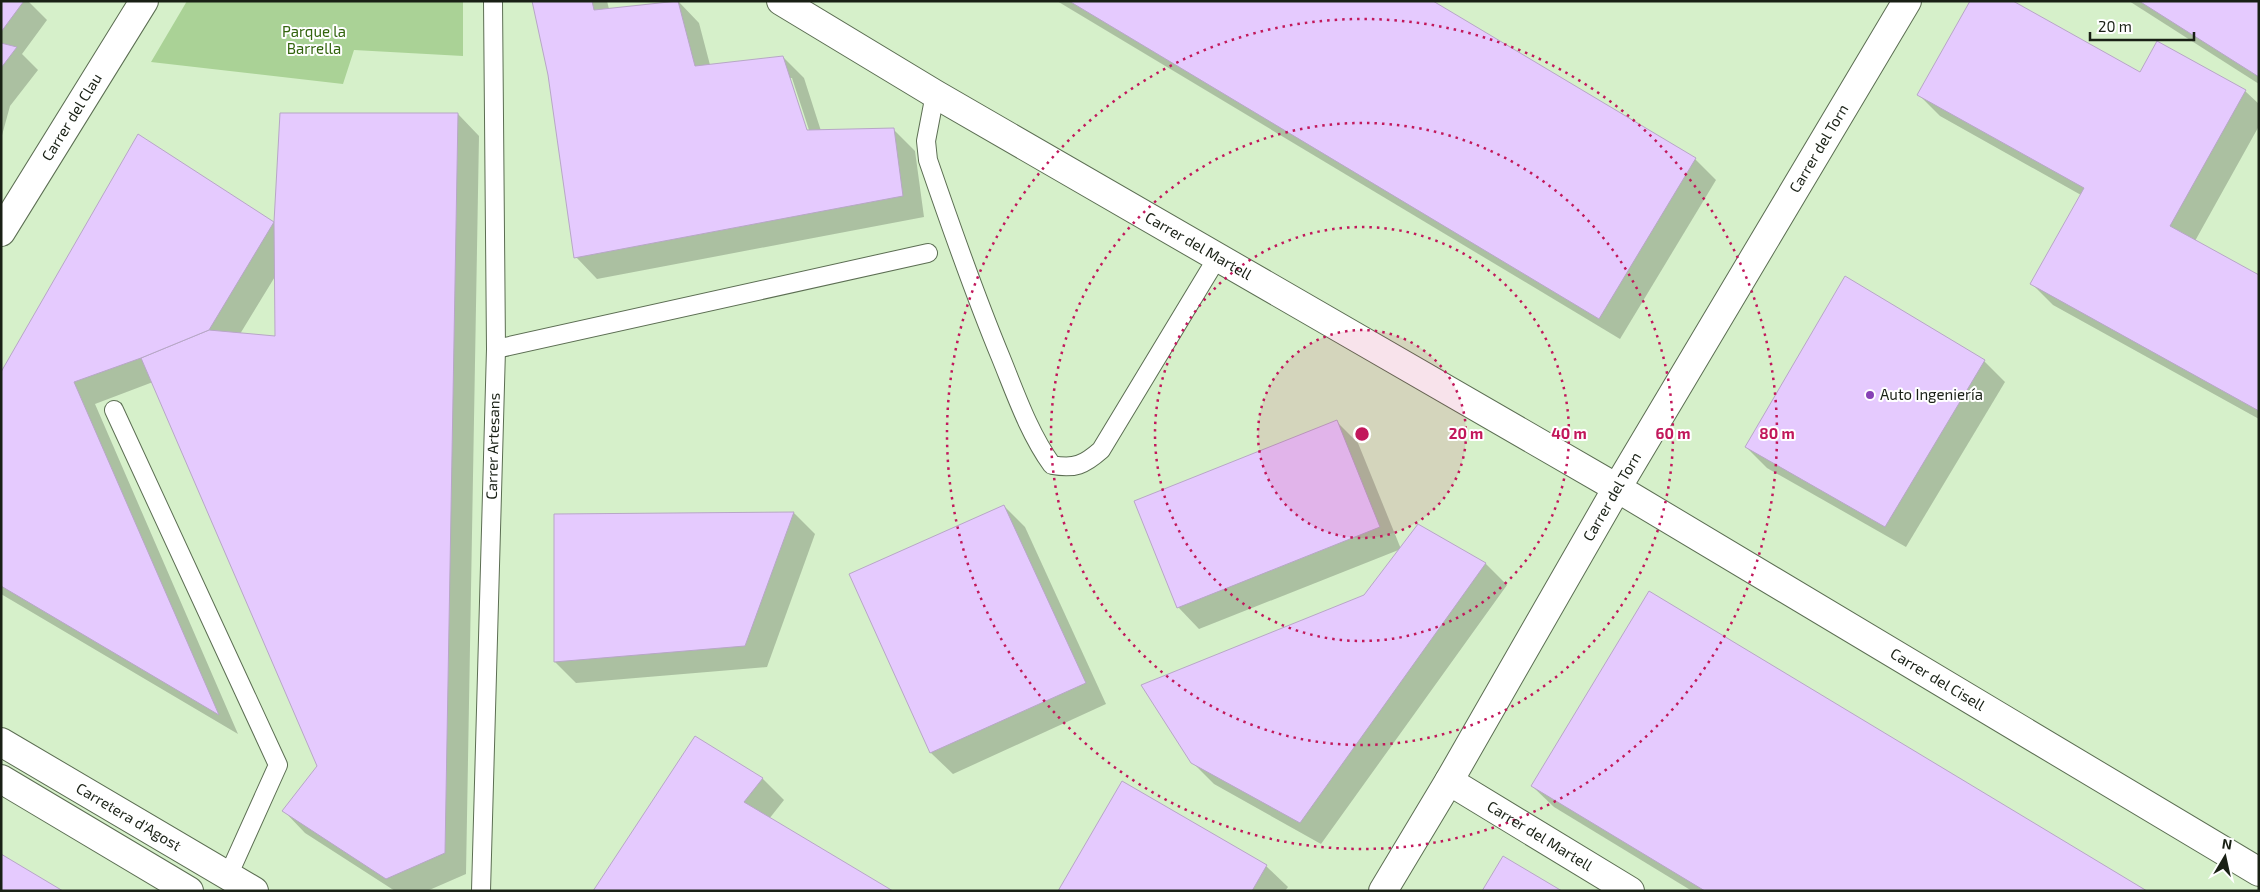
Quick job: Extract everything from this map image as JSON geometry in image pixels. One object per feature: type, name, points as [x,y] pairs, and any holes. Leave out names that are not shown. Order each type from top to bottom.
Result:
[{"type":"street","name":"Carrer del Clau","points":[[1,232],[144,1]]},
{"type":"street","name":"Carrer del Martell","points":[[781,1],[935,94],[1617,488]]},
{"type":"street","name":"Carrer del Torn","points":[[1383,891],[1449,781],[1617,488],[1907,1]]},
{"type":"street","name":"Carrer del Cisell","points":[[1617,488],[2259,872]]},
{"type":"street","name":"Carretera d'Agost","points":[[1,742],[254,891]]},
{"type":"street","name":"Carretera d'Agost","points":[[1,779],[189,891]]},
{"type":"street","name":"Carrer del Martell","points":[[1449,781],[1630,891]]},
{"type":"lane","name":"Carrer Artesans","points":[[482,891],[496,349],[493,1]]},
{"type":"lane","points":[[935,94],[926,141],[928,160],[966,272],[1018,401],[1042,451],[1052,465],[1070,468],[1088,461],[1101,450],[1217,258]]},
{"type":"lane","points":[[496,349],[928,254]]},
{"type":"lane","points":[[114,410],[278,765],[228,876]]},
{"type":"shaded area","points":[[1,1],[2259,1],[2259,891],[1,891]]},
{"type":"green space","name":"Parque la Barrella","points":[[187,1],[463,1],[463,56],[354,50],[343,84],[151,62]]},
{"type":"building","points":[[1,1],[24,1],[1,32]]},
{"type":"building","points":[[532,1],[592,1],[594,10],[678,1],[695,66],[783,56],[807,130],[894,128],[903,196],[574,258],[548,75]]},
{"type":"building","points":[[1069,1],[1433,1],[1696,158],[1599,319]]},
{"type":"building","points":[[1970,1],[2013,1],[2140,72],[2157,41],[2246,90],[2170,226],[2259,275],[2259,411],[2030,284],[2084,188],[1917,95]]},
{"type":"building","points":[[2139,1],[2259,1],[2259,77]]},
{"type":"building","points":[[1,43],[17,47],[1,68]]},
{"type":"building","points":[[280,113],[458,113],[445,853],[386,879],[282,811],[317,766],[141,358],[209,330],[275,336],[274,222]]},
{"type":"building","points":[[138,134],[274,222],[209,330],[141,358],[74,382],[219,715],[1,586],[1,372]]},
{"type":"building","name":"Auto Ingeniería","points":[[1845,276],[1985,360],[1885,527],[1745,447]]},
{"type":"building","points":[[1337,420],[1380,527],[1177,608],[1134,501]]},
{"type":"building","points":[[1004,505],[1086,683],[930,753],[849,574]]},
{"type":"building","points":[[794,512],[745,646],[554,662],[554,514]]},
{"type":"building","points":[[1418,524],[1486,563],[1300,823],[1191,763],[1141,685],[1364,595]]},
{"type":"building","points":[[1649,591],[2147,891],[1705,891],[1531,786]]},
{"type":"building","points":[[695,736],[763,778],[744,802],[893,891],[593,891]]},
{"type":"building","points":[[1122,781],[1267,865],[1252,891],[1058,891]]},
{"type":"building","points":[[1,854],[63,891],[1,891]]},
{"type":"building","points":[[1503,856],[1562,891],[1482,891]]},
{"type":"place","name":"Auto Ingeniería","points":[[1870,395]]}]
